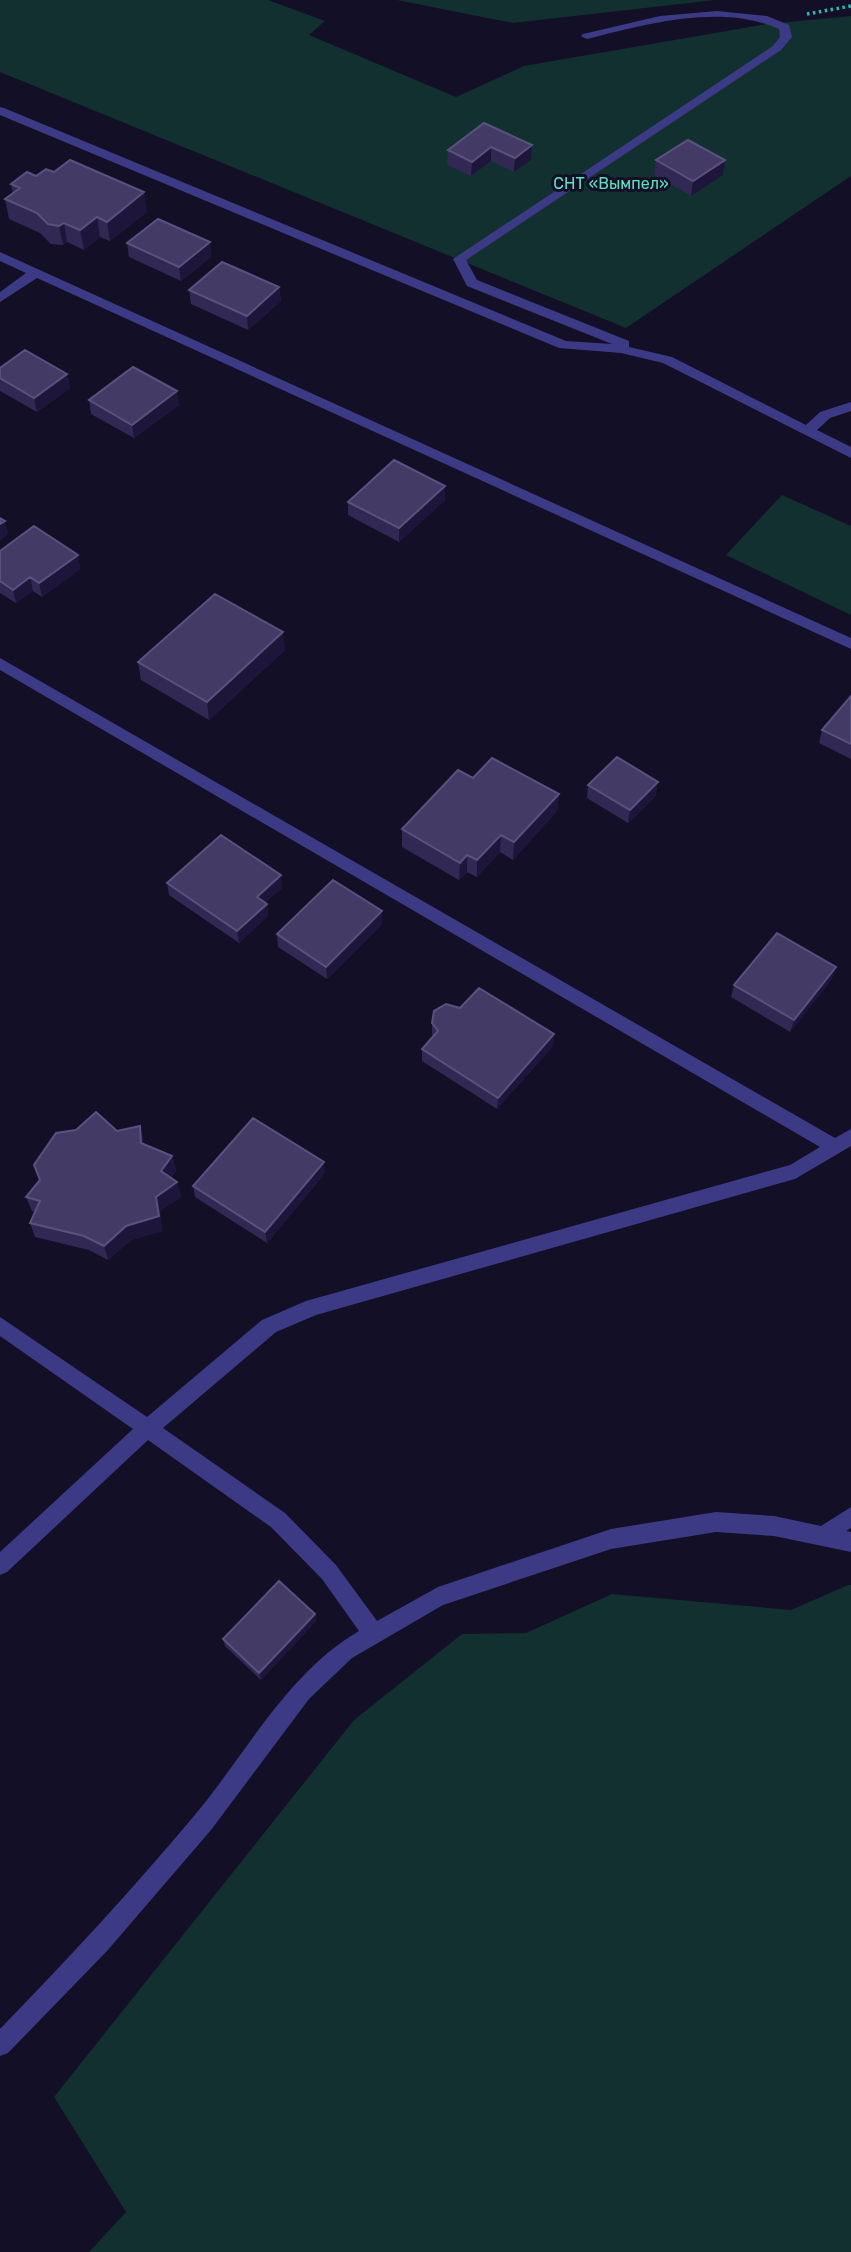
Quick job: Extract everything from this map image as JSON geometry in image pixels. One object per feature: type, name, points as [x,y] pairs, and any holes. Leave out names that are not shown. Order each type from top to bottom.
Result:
[{"type":"street","points":[[586,36],[648,19],[744,10],[765,13],[777,20],[785,27],[786,37],[777,48],[459,259],[472,283],[667,360],[851,453]]},
{"type":"street","points":[[0,111],[565,345],[621,349],[667,360]]},
{"type":"street","points":[[0,256],[851,644]]},
{"type":"street","points":[[0,298],[36,272]]},
{"type":"street","points":[[808,430],[825,415],[851,406]]},
{"type":"street","points":[[0,663],[843,1142],[795,1171],[313,1307],[269,1326],[147,1429],[0,1564]]},
{"type":"street","points":[[0,1325],[278,1520],[329,1572],[375,1636]]},
{"type":"street","points":[[825,1535],[851,1516]]},
{"type":"street","points":[[0,2045],[99,1943],[194,1832],[302,1692],[345,1651],[438,1597],[611,1539],[716,1522],[774,1525],[851,1542]]},
{"type":"path","points":[[777,20],[851,6]]},
{"type":"green space","name":"СНТ «Вымпел»","points":[[0,0],[268,0],[325,21],[309,35],[456,97],[524,66],[767,24],[851,16],[851,176],[626,328],[0,72]]},
{"type":"green space","points":[[397,0],[715,0],[513,23]]},
{"type":"green space","points":[[782,495],[851,526],[851,615],[726,555]]},
{"type":"green space","points":[[851,1585],[851,2252],[89,2252],[126,2212],[54,2097],[354,1720],[462,1634],[526,1633],[612,1594],[791,1610]]},
{"type":"building","points":[[484,123],[532,145],[515,158],[491,147],[472,162],[448,150]]},
{"type":"building","points":[[688,140],[725,160],[693,181],[656,160]]},
{"type":"building","points":[[70,160],[144,192],[107,222],[97,217],[80,230],[64,223],[59,226],[48,224],[37,213],[5,199],[20,188],[11,184],[27,172],[36,176],[46,169],[54,172]]},
{"type":"building","points":[[158,219],[210,242],[179,267],[127,243]]},
{"type":"building","points":[[222,262],[279,287],[247,316],[189,290]]},
{"type":"building","points":[[25,350],[67,374],[34,398],[0,378],[0,368]]},
{"type":"building","points":[[133,367],[177,391],[132,425],[89,400]]},
{"type":"building","points":[[394,460],[445,486],[399,528],[348,502]]},
{"type":"building","points":[[34,526],[78,555],[39,583],[30,577],[13,590],[0,581],[0,551]]},
{"type":"building","points":[[215,594],[283,632],[207,702],[138,662]]},
{"type":"building","points":[[851,696],[851,744],[822,730]]},
{"type":"building","points":[[617,757],[658,782],[630,810],[588,785]]},
{"type":"building","points":[[492,758],[559,794],[514,842],[501,835],[477,860],[467,855],[460,863],[402,829],[458,770],[473,778]]},
{"type":"building","points":[[221,835],[281,875],[257,897],[267,904],[237,931],[167,883]]},
{"type":"building","points":[[333,880],[382,911],[326,967],[277,934]]},
{"type":"building","points":[[777,933],[836,967],[794,1020],[734,985]]},
{"type":"building","points":[[479,988],[554,1034],[498,1098],[422,1049],[438,1031],[432,1023],[434,1011],[446,1004],[460,1008]]},
{"type":"building","points":[[96,1112],[117,1131],[140,1126],[141,1143],[172,1156],[161,1171],[177,1182],[156,1197],[159,1216],[126,1226],[104,1246],[84,1236],[30,1223],[40,1201],[26,1197],[40,1180],[34,1165],[56,1133],[76,1130]]},
{"type":"building","points":[[253,1118],[324,1162],[265,1232],[193,1186]]},
{"type":"building","points":[[279,1581],[315,1614],[259,1673],[223,1639]]}]
